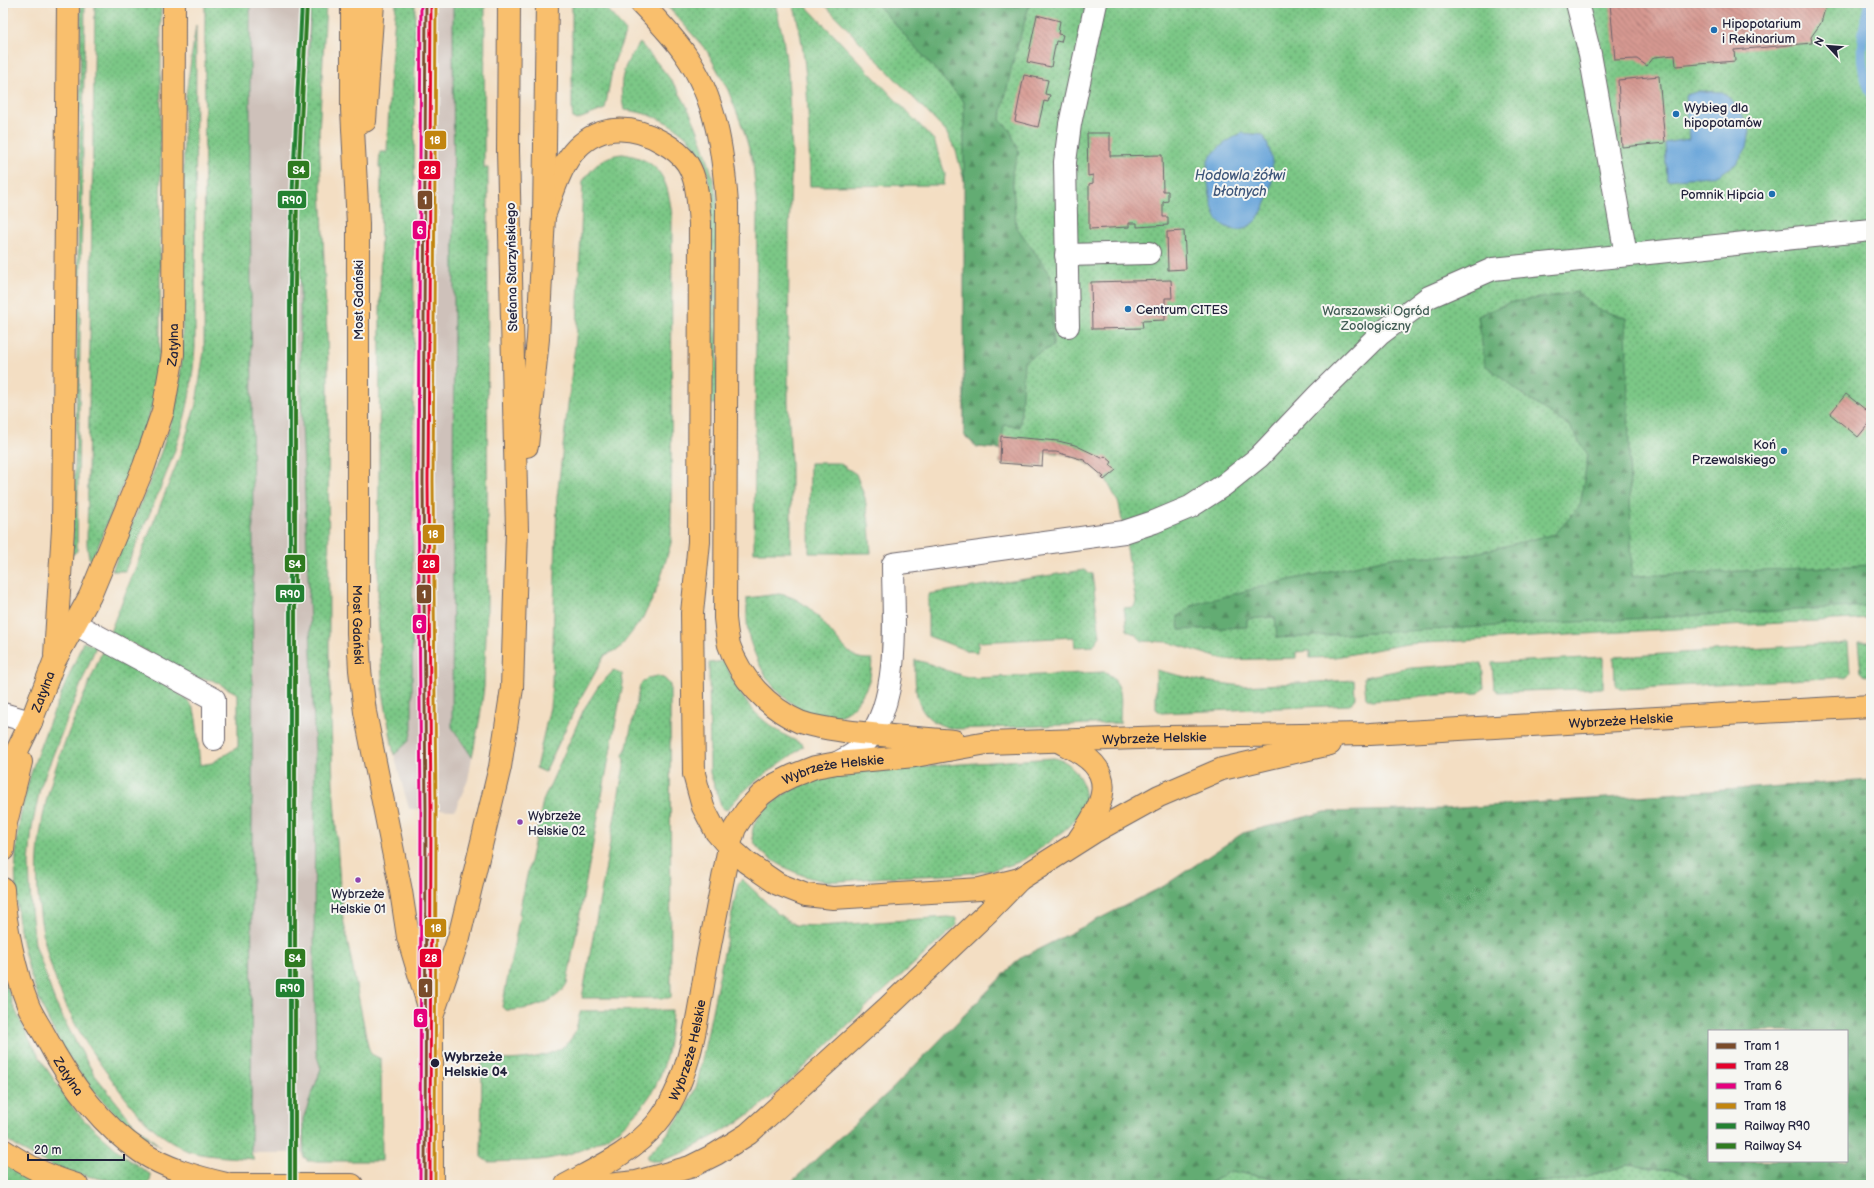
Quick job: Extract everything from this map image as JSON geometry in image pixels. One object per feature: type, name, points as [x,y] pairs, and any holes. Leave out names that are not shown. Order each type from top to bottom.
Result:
[{"type":"main road","name":"Zatylna","points":[[54,662],[63,529],[68,3]]},
{"type":"main road","name":"Zatylna","points":[[3,780],[31,722],[54,662],[90,596],[144,466],[164,411],[173,354],[174,3]]},
{"type":"main road","points":[[352,3],[352,110],[358,224]]},
{"type":"main road","points":[[358,224],[373,3]]},
{"type":"main road","name":"Stefana Starzyńskiego","points":[[509,3],[508,158],[517,531]]},
{"type":"main road","points":[[517,531],[538,339],[544,216],[547,3]]},
{"type":"main road","points":[[641,3],[666,30],[685,54],[700,78],[712,110],[724,168],[727,204],[725,618],[729,645],[741,670],[756,690],[776,708],[800,722],[825,728],[872,735],[987,743]]},
{"type":"main road","points":[[544,216],[566,162],[577,148],[597,134],[616,129],[632,130],[651,136],[681,155],[692,173],[698,196],[700,223],[698,542],[692,613],[694,774],[703,807],[716,832],[729,847],[746,862],[778,884],[806,895],[833,898],[980,889],[1020,879]]},
{"type":"main road","name":"Most Gdański","points":[[358,224],[358,633],[360,670],[372,748],[400,884],[408,937],[432,1017],[432,1185]]},
{"type":"main road","name":"Most Gdański","points":[[432,1017],[459,936],[504,746],[509,714],[514,660],[517,531]]},
{"type":"main road","name":"Wybrzeże Helskie","points":[[566,1185],[628,1149],[656,1124],[671,1102],[684,1073],[699,1006],[729,847],[735,828],[746,810],[760,795],[776,784],[815,767],[837,763],[915,756],[987,743],[1370,734],[1871,706]]},
{"type":"main road","name":"Zatylna","points":[[3,850],[6,823],[31,722]]},
{"type":"main road","name":"Wybrzeże Helskie","points":[[607,1185],[636,1182],[690,1167],[716,1154],[748,1134],[891,1003],[988,912],[1020,879],[1075,844],[1141,805],[1184,784],[1222,769],[1370,734]]},
{"type":"main road","points":[[1057,741],[1084,755],[1096,767],[1101,775],[1103,789],[1100,804],[1091,822],[1075,844]]},
{"type":"main road","name":"Zatylna","points":[[3,889],[10,935],[28,1005],[58,1061],[82,1096],[109,1127],[127,1142],[147,1155],[171,1168],[225,1185]]},
{"type":"main road","points":[[3,1150],[33,1169],[52,1178],[77,1185]]},
{"type":"main road","points":[[225,1185],[352,1185]]},
{"type":"street","points":[[1068,326],[1065,162],[1070,124],[1096,3]]},
{"type":"street","points":[[1577,3],[1590,54],[1626,255]]},
{"type":"street","points":[[837,763],[857,751],[872,735],[883,710],[892,678],[892,564],[1124,532],[1154,522],[1190,507],[1224,485],[1259,457],[1380,334],[1430,297],[1493,269],[1871,230]]},
{"type":"street","points":[[1066,255],[1150,253]]},
{"type":"street","points":[[75,624],[214,699],[214,739]]},
{"type":"street","points":[[3,714],[31,722]]},
{"type":"shaded area","points":[[250,3],[311,3],[300,238],[315,753],[314,970],[316,1053],[321,1069],[303,1119],[304,1153],[251,1153],[253,519]]},
{"type":"shaded area","points":[[422,3],[453,3],[454,297],[452,727],[472,757],[468,780],[455,810],[409,809],[394,755],[409,741],[412,729]]},
{"type":"green space","points":[[3,3],[8,3],[3,143]]},
{"type":"green space","points":[[81,3],[85,3],[77,551],[72,555],[76,432]]},
{"type":"green space","points":[[95,3],[161,3],[160,326],[159,367],[153,403],[144,432],[92,561],[89,558],[87,545]]},
{"type":"green space","points":[[205,3],[250,3],[253,519],[251,1153],[254,1159],[188,1151],[157,1132],[136,1111],[124,1096],[86,1043],[58,986],[49,960],[43,933],[37,878],[38,850],[42,822],[53,778],[68,734],[103,649],[153,676],[180,694],[189,702],[195,715],[200,765],[212,763],[238,747],[238,694],[212,680],[197,678],[110,632],[181,453],[196,404],[204,351]]},
{"type":"green space","points":[[311,3],[326,3],[319,133],[328,362],[329,654],[333,784],[342,913],[368,1046],[371,1054],[381,1059],[382,1161],[307,1161],[307,1158],[304,1158],[303,1119],[321,1069],[316,1053],[314,970],[315,753],[300,370],[300,238]]},
{"type":"green space","points":[[396,3],[415,3],[412,729],[409,741],[394,755],[383,692],[378,616],[381,168],[379,167],[380,152],[387,152],[390,78]]},
{"type":"green space","points":[[453,3],[485,3],[484,168],[488,168],[487,610],[484,687],[472,757],[452,727],[454,297]]},
{"type":"green space","points":[[572,3],[601,3],[626,31],[613,65],[605,109],[576,120],[573,118],[572,111]]},
{"type":"green space","points":[[665,3],[775,3],[783,38],[788,74],[792,153],[789,232],[788,402],[791,463],[791,552],[754,552],[757,210],[753,162],[743,128],[728,90],[707,51]]},
{"type":"green space","points":[[793,3],[803,3],[934,140],[945,174],[944,185],[810,186],[807,94],[803,48]]},
{"type":"green space","name":"Warszawski Ogród Zoologiczny","points":[[823,3],[1871,3],[1871,618],[1407,644],[1336,657],[1310,658],[1310,651],[1296,652],[1296,658],[1225,660],[1168,642],[1142,641],[1135,634],[1127,631],[1124,608],[1134,607],[1136,601],[1119,504],[1106,479],[1104,480],[1102,478],[1103,476],[1083,461],[1068,455],[1043,452],[1042,466],[1000,463],[1001,449],[977,447],[964,435],[965,184],[956,151],[946,132]]},
{"type":"green space","points":[[876,3],[1030,3],[1012,65],[1000,120],[1010,130],[1019,152],[1012,172],[1016,226],[1051,275],[1053,346],[1024,361],[1020,427],[1004,425],[1001,449],[977,447],[964,435],[964,102]]},
{"type":"green space","points":[[196,25],[195,348],[191,388],[181,432],[167,473],[125,571],[112,571],[162,450],[178,396],[182,357],[184,108]]},
{"type":"green space","points":[[640,43],[677,89],[690,113],[707,156],[717,198],[718,404],[709,404],[710,210],[709,183],[706,167],[693,144],[684,134],[673,126],[649,115],[624,110],[621,91],[623,75],[629,59]]},
{"type":"green space","points":[[623,154],[647,161],[661,174],[668,193],[672,216],[671,543],[660,580],[642,619],[619,649],[605,655],[575,709],[545,772],[536,768],[550,707],[552,684],[557,497],[577,329],[583,181],[600,162],[610,157]]},
{"type":"green space","points":[[1577,292],[1597,309],[1626,318],[1632,576],[1871,565],[1871,606],[1277,638],[1275,617],[1247,619],[1247,627],[1179,630],[1178,616],[1195,604],[1280,582],[1396,557],[1467,555],[1555,534],[1580,506],[1588,455],[1569,426],[1527,398],[1485,365],[1478,316],[1508,303]]},
{"type":"green space","points":[[810,463],[839,463],[856,474],[865,498],[871,553],[809,553]]},
{"type":"green space","points":[[1084,570],[1092,574],[1100,636],[1093,646],[1075,647],[1074,637],[978,642],[978,652],[968,651],[928,636],[928,594]]},
{"type":"green space","points":[[779,594],[798,600],[806,606],[820,619],[851,654],[859,658],[872,659],[871,671],[867,686],[858,701],[848,711],[837,716],[824,717],[800,709],[778,692],[764,672],[750,641],[747,620],[747,598]]},
{"type":"green space","points":[[83,642],[96,646],[40,788],[32,827],[29,864],[31,910],[35,944],[55,1002],[94,1074],[133,1123],[161,1147],[115,1113],[102,1100],[77,1069],[56,1035],[39,999],[27,961],[19,922],[16,883],[17,843],[23,804],[34,763]]},
{"type":"green space","points":[[1858,642],[1871,642],[1871,675],[1865,676],[1861,672]]},
{"type":"green space","points":[[1848,643],[1850,673],[1846,677],[1621,689],[1615,684],[1614,657]]},
{"type":"green space","points":[[1603,657],[1603,688],[1499,692],[1494,688],[1492,663]]},
{"type":"green space","points":[[915,660],[960,675],[976,678],[1104,672],[1116,682],[1119,687],[1121,700],[1120,723],[955,729],[931,720],[924,713],[920,705],[915,684]]},
{"type":"green space","points":[[725,661],[738,689],[745,701],[754,711],[775,729],[804,746],[753,783],[727,810],[722,808],[710,773],[709,663]]},
{"type":"green space","points":[[1482,663],[1484,688],[1479,693],[1420,696],[1415,698],[1371,701],[1366,698],[1364,677],[1411,668]]},
{"type":"green space","points":[[614,670],[622,674],[623,683],[567,983],[556,996],[540,1005],[522,1009],[505,1010],[502,1007],[519,913],[543,801],[584,709],[598,687]]},
{"type":"green space","points":[[1156,670],[1203,681],[1243,686],[1354,680],[1355,698],[1350,705],[1161,713],[1156,709]]},
{"type":"green space","points":[[658,676],[665,679],[670,685],[671,998],[582,998],[625,760],[623,755],[627,747],[640,685],[647,678]]},
{"type":"green space","points":[[1054,758],[1062,760],[1077,773],[1084,788],[1085,798],[1083,807],[1073,822],[1049,842],[1025,859],[1002,868],[970,873],[827,881],[805,876],[777,863],[758,848],[753,837],[754,826],[760,815],[770,805],[794,788],[818,777],[838,772]]},
{"type":"green space","points":[[1871,780],[1871,1185],[1707,1185],[1677,1171],[1628,1165],[1573,1180],[1383,1185],[1291,1182],[1230,1171],[1206,1185],[788,1185],[892,1089],[1019,959],[1164,886],[1243,833],[1324,812],[1444,809]]},
{"type":"green space","points":[[742,879],[778,914],[795,925],[820,926],[948,917],[956,918],[957,925],[865,1008],[788,1083],[759,1107],[737,1123],[683,1153],[660,1161],[651,1161],[647,1158],[647,1155],[669,1132],[687,1105],[697,1085],[738,884]]},
{"type":"green space","points":[[3,974],[13,1005],[28,1037],[46,1068],[74,1109],[85,1121],[124,1156],[151,1175],[150,1181],[146,1185],[102,1179],[62,1171],[20,1149],[3,1137]]},
{"type":"green space","points":[[672,1010],[667,1054],[655,1087],[644,1104],[631,1119],[615,1132],[580,1150],[540,1160],[488,1162],[481,1157],[482,1060],[531,1058],[555,1051],[565,1045],[572,1037],[581,1011]]},
{"type":"green space","points":[[3,1163],[49,1185],[3,1185]]},
{"type":"green space","points":[[1628,1165],[1677,1171],[1707,1185],[1383,1185],[1573,1180]]},
{"type":"green space","points":[[1230,1171],[1291,1182],[1357,1185],[1206,1185]]},
{"type":"water","points":[[1700,91],[1722,92],[1738,106],[1750,130],[1747,147],[1737,163],[1719,175],[1667,180],[1665,143],[1689,139],[1686,95]]},
{"type":"water","name":"Hodowla żółwi błotnych","points":[[1242,133],[1263,135],[1271,156],[1272,178],[1271,189],[1262,211],[1256,220],[1250,225],[1238,230],[1226,227],[1217,219],[1211,198],[1207,171],[1209,159],[1216,150]]},
{"type":"building","name":"Hipopotarium i Rekinarium","points":[[1610,3],[1826,3],[1826,5],[1821,23],[1811,37],[1812,43],[1734,50],[1735,61],[1676,66],[1675,55],[1654,57],[1647,66],[1637,59],[1615,60]]},
{"type":"building","points":[[1037,15],[1060,21],[1058,34],[1063,35],[1061,42],[1056,41],[1051,67],[1027,62]]},
{"type":"building","points":[[1024,75],[1048,80],[1045,94],[1050,95],[1048,102],[1044,101],[1038,127],[1015,121]]},
{"type":"building","points":[[1659,76],[1665,143],[1622,147],[1618,80]]},
{"type":"building","points":[[1087,133],[1110,133],[1110,156],[1162,155],[1163,191],[1168,191],[1168,201],[1163,202],[1163,217],[1168,217],[1168,225],[1137,227],[1137,223],[1129,223],[1129,227],[1089,229],[1089,184],[1093,183],[1093,175],[1088,176]]},
{"type":"building","points":[[1184,231],[1186,269],[1168,270],[1167,232]]},
{"type":"building","name":"Centrum CITES","points":[[1171,280],[1172,298],[1165,298],[1165,320],[1142,321],[1143,328],[1092,329],[1091,282]]},
{"type":"building","points":[[1846,394],[1871,414],[1871,421],[1858,437],[1830,414]]},
{"type":"building","points":[[1001,436],[1058,441],[1075,445],[1102,458],[1105,456],[1112,462],[1110,465],[1116,470],[1104,480],[1102,478],[1104,477],[1084,460],[1056,452],[1043,452],[1042,466],[1000,463]]},
{"type":"waterway","points":[[1869,3],[1864,26],[1862,60],[1863,71],[1871,93]]},
{"type":"tram line","name":"6","points":[[420,1185],[421,809],[418,481],[421,3]]},
{"type":"tram line","name":"1","points":[[425,1185],[426,809],[423,481],[426,3]]},
{"type":"tram line","name":"28","points":[[430,1185],[431,809],[428,481],[431,3]]},
{"type":"tram line","name":"18","points":[[435,1185],[436,809],[433,481],[436,3]]},
{"type":"rail line","name":"R90","points":[[290,1185],[290,283],[292,202],[302,3]]},
{"type":"rail line","name":"S4","points":[[295,1185],[295,283],[297,202],[307,3]]},
{"type":"place","name":"Hipopotarium i Rekinarium","points":[[1714,30]]},
{"type":"place","name":"Wybieg dla hipopotamów","points":[[1676,114]]},
{"type":"place","name":"Pomnik Hipcia","points":[[1772,194]]},
{"type":"place","name":"Centrum CITES","points":[[1128,309]]},
{"type":"place","name":"Koń Przewalskiego","points":[[1784,451]]},
{"type":"place","name":"Wybrzeże Helskie 02","points":[[520,822]]},
{"type":"place","name":"Wybrzeże Helskie 01","points":[[358,880]]},
{"type":"place","name":"Wybrzeże Helskie 04","points":[[435,1063]]}]
